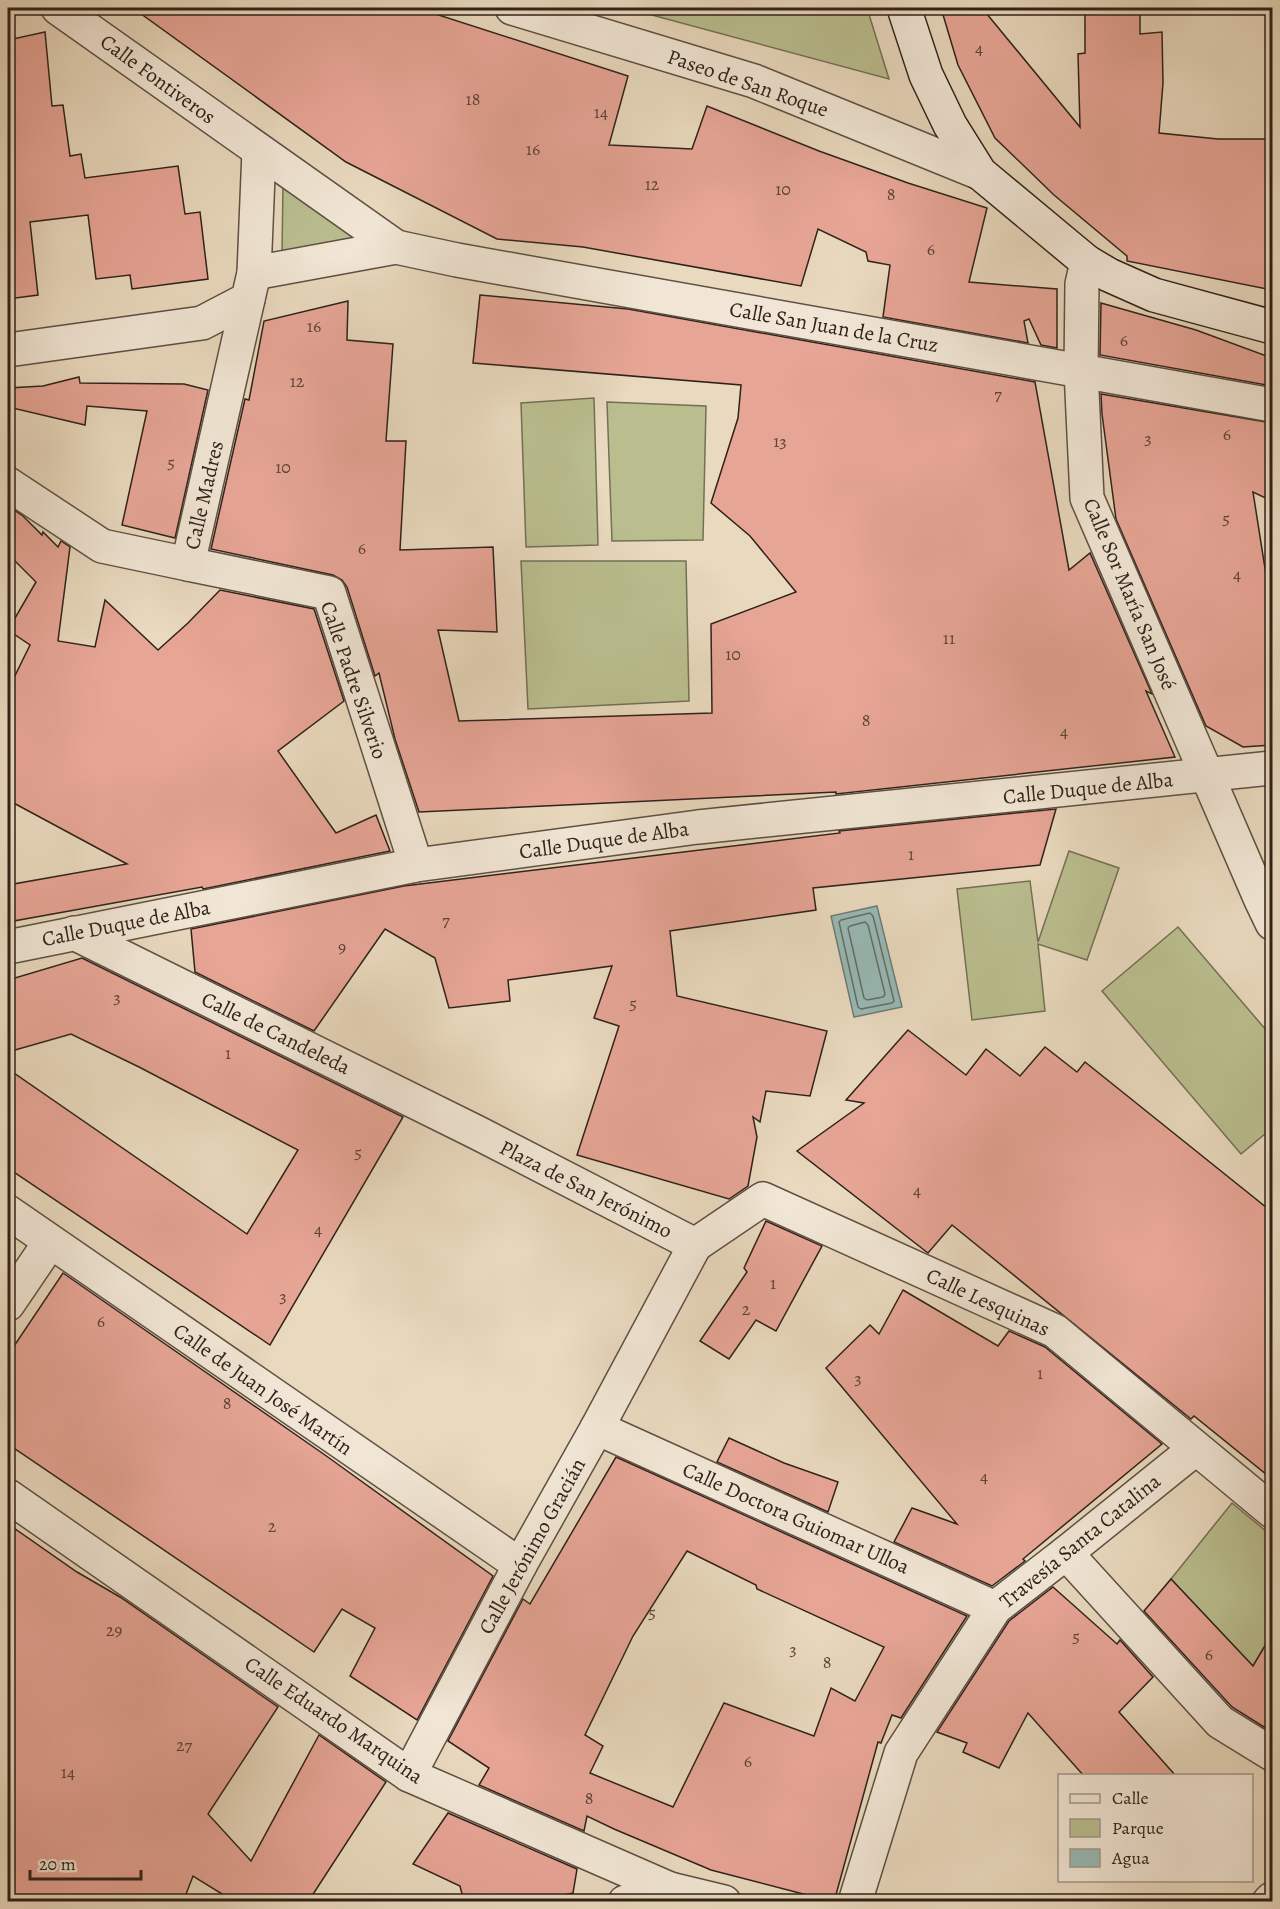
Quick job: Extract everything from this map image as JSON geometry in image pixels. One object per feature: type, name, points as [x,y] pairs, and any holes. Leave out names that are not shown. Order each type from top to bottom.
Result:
[{"type":"street","name":"Calle Fontiveros","points":[[58,8],[259,151]]},
{"type":"street","name":"Paseo de San Roque","points":[[512,8],[754,81],[980,173]]},
{"type":"street","points":[[904,8],[927,75],[950,125],[980,173],[1087,262],[1109,275],[1154,295],[1272,327]]},
{"type":"street","name":"Calle San Juan de la Cruz","points":[[259,151],[396,247],[457,260],[1272,405]]},
{"type":"street","points":[[251,286],[259,151]]},
{"type":"street","name":"Calle San Juan de la Cruz","points":[[8,350],[202,323],[251,286],[396,247]]},
{"type":"street","name":"Calle Sor María San José","points":[[1087,262],[1082,284],[1081,370],[1087,498],[1208,776],[1269,908]]},
{"type":"street","name":"Calle Madres","points":[[8,484],[102,546],[188,564],[251,286]]},
{"type":"street","name":"Calle Padre Silverio","points":[[188,564],[329,593],[416,865]]},
{"type":"street","name":"Calle Duque de Alba","points":[[8,947],[416,865],[698,827],[1272,768]]},
{"type":"street","name":"Calle de Candeleda","points":[[74,933],[478,1133]]},
{"type":"street","name":"Plaza de San Jerónimo","points":[[478,1133],[694,1245]]},
{"type":"street","name":"Plaza de San Jerónimo","points":[[657,1318],[694,1245],[763,1199]]},
{"type":"street","name":"Calle Lesquinas","points":[[763,1199],[1055,1331],[1272,1511]]},
{"type":"street","name":"Calle de Juan José Martín","points":[[8,1212],[520,1565]]},
{"type":"street","points":[[8,1304],[50,1242]]},
{"type":"street","name":"Calle Jerónimo Gracián","points":[[409,1775],[520,1565],[657,1318]]},
{"type":"street","name":"Calle Doctora Guiomar Ulloa","points":[[597,1428],[995,1608]]},
{"type":"street","name":"Travesía Santa Catalina","points":[[855,1902],[901,1753],[995,1608],[1195,1449]]},
{"type":"street","name":"Calle Eduardo Marquina","points":[[8,1496],[409,1775],[669,1889],[724,1902]]},
{"type":"street","points":[[1066,1553],[1220,1722],[1272,1754]]},
{"type":"street","points":[[626,1902],[669,1889]]},
{"type":"green space","points":[[626,8],[867,8],[889,79]]},
{"type":"green space","points":[[283,185],[363,243],[282,253]]},
{"type":"green space","points":[[594,398],[598,545],[526,547],[521,403]]},
{"type":"green space","points":[[607,402],[706,406],[703,540],[612,541]]},
{"type":"green space","points":[[521,561],[686,561],[689,701],[528,709]]},
{"type":"green space","points":[[1069,851],[1119,868],[1087,960],[1038,944],[1045,1011],[972,1020],[957,889],[1030,881],[1038,942]]},
{"type":"green space","points":[[1178,927],[1272,1037],[1272,1128],[1241,1154],[1102,991]]},
{"type":"green space","points":[[1232,1503],[1272,1536],[1272,1634],[1253,1666],[1171,1579]]},
{"type":"water","points":[[877,906],[902,1007],[854,1017],[831,916]]},
{"type":"building","points":[[133,8],[417,8],[628,76],[609,145],[692,149],[707,106],[819,151],[987,208],[969,282],[1057,289],[1057,348],[1041,345],[1029,319],[1024,321],[1028,343],[883,317],[890,265],[868,261],[866,252],[818,229],[801,286],[583,247],[497,239],[346,162]]},
{"type":"building","points":[[941,8],[982,8],[1080,127],[1078,54],[1085,53],[1085,8],[1140,8],[1140,34],[1162,32],[1163,83],[1159,133],[1218,139],[1272,139],[1272,290],[1127,261],[1127,256],[1054,195],[995,138],[958,65]]},
{"type":"building","points":[[45,32],[52,106],[63,105],[70,156],[81,154],[85,178],[178,166],[185,214],[200,212],[208,279],[132,289],[130,275],[96,279],[88,215],[30,222],[38,295],[8,299],[8,40]]},
{"type":"building","points":[[480,295],[628,309],[1035,382],[1069,570],[1090,553],[1152,694],[1146,691],[1175,757],[836,794],[836,792],[419,812],[395,739],[379,673],[375,676],[347,587],[342,580],[333,575],[211,549],[245,399],[249,400],[264,321],[348,301],[347,340],[393,344],[386,441],[406,441],[400,550],[493,547],[497,632],[438,630],[459,721],[712,713],[711,624],[796,592],[750,536],[711,503],[738,418],[741,385],[473,363]]},
{"type":"building","points":[[1101,303],[1196,330],[1272,358],[1272,386],[1100,355]]},
{"type":"building","points":[[79,377],[80,383],[184,384],[208,390],[175,538],[122,525],[147,411],[87,406],[85,425],[8,407],[8,388],[43,386]]},
{"type":"building","points":[[1101,394],[1272,423],[1272,501],[1253,492],[1272,613],[1272,745],[1243,747],[1206,726],[1116,519]]},
{"type":"building","points":[[8,506],[23,516],[42,535],[43,532],[58,547],[61,541],[70,547],[58,641],[95,647],[105,600],[158,650],[220,590],[314,609],[344,701],[278,751],[336,833],[376,815],[390,851],[203,889],[202,887],[8,922],[8,885],[127,864],[8,800],[8,690],[30,645],[8,630],[36,582],[8,554]]},
{"type":"building","points":[[1056,809],[1040,865],[813,888],[816,910],[670,931],[677,996],[827,1031],[810,1096],[766,1091],[760,1122],[753,1117],[757,1137],[748,1186],[729,1199],[577,1155],[619,1026],[594,1018],[612,966],[508,980],[510,1001],[449,1008],[435,958],[385,929],[314,1031],[195,972],[191,929],[404,886],[840,833],[839,831]]},
{"type":"building","points":[[82,958],[403,1117],[270,1345],[8,1168],[8,1069],[247,1234],[298,1150],[71,1034],[8,1052],[8,980]]},
{"type":"building","points":[[908,1030],[966,1075],[986,1049],[1020,1076],[1045,1047],[1077,1072],[1085,1062],[1272,1212],[1272,1479],[1194,1416],[1191,1419],[952,1225],[928,1253],[797,1151],[864,1103],[846,1100]]},
{"type":"building","points":[[766,1221],[822,1246],[776,1331],[756,1320],[729,1359],[700,1341],[747,1272],[744,1268]]},
{"type":"building","points":[[63,1273],[325,1455],[493,1576],[417,1720],[350,1676],[375,1628],[342,1609],[314,1652],[8,1444],[8,1355]]},
{"type":"building","points":[[903,1290],[998,1346],[1009,1331],[1045,1347],[1162,1444],[1023,1559],[1025,1561],[992,1586],[894,1542],[912,1508],[957,1524],[826,1368],[870,1325],[879,1334]]},
{"type":"building","points":[[729,1438],[784,1463],[838,1482],[828,1512],[717,1462]]},
{"type":"building","points":[[616,1457],[967,1616],[901,1718],[892,1715],[881,1743],[878,1742],[834,1902],[711,1870],[587,1816],[584,1831],[479,1785],[489,1768],[448,1741],[523,1599],[530,1604]],"holes":[[[687,1551],[756,1585],[757,1589],[884,1647],[855,1701],[831,1688],[814,1736],[724,1703],[673,1807],[590,1773],[603,1746],[585,1735],[633,1636]]]},
{"type":"building","points":[[8,1524],[77,1572],[120,1597],[278,1707],[208,1814],[251,1861],[319,1735],[386,1782],[308,1902],[235,1902],[193,1876],[183,1902],[8,1902]]},
{"type":"building","points":[[1171,1579],[1253,1666],[1272,1634],[1272,1732],[1232,1707],[1144,1611]]},
{"type":"building","points":[[1053,1587],[1117,1644],[1120,1640],[1153,1677],[1119,1712],[1174,1774],[1082,1774],[1028,1713],[999,1768],[963,1752],[967,1743],[937,1732],[1009,1621]]},
{"type":"building","points":[[448,1813],[577,1869],[573,1893],[531,1902],[464,1902],[460,1886],[413,1864]]}]
